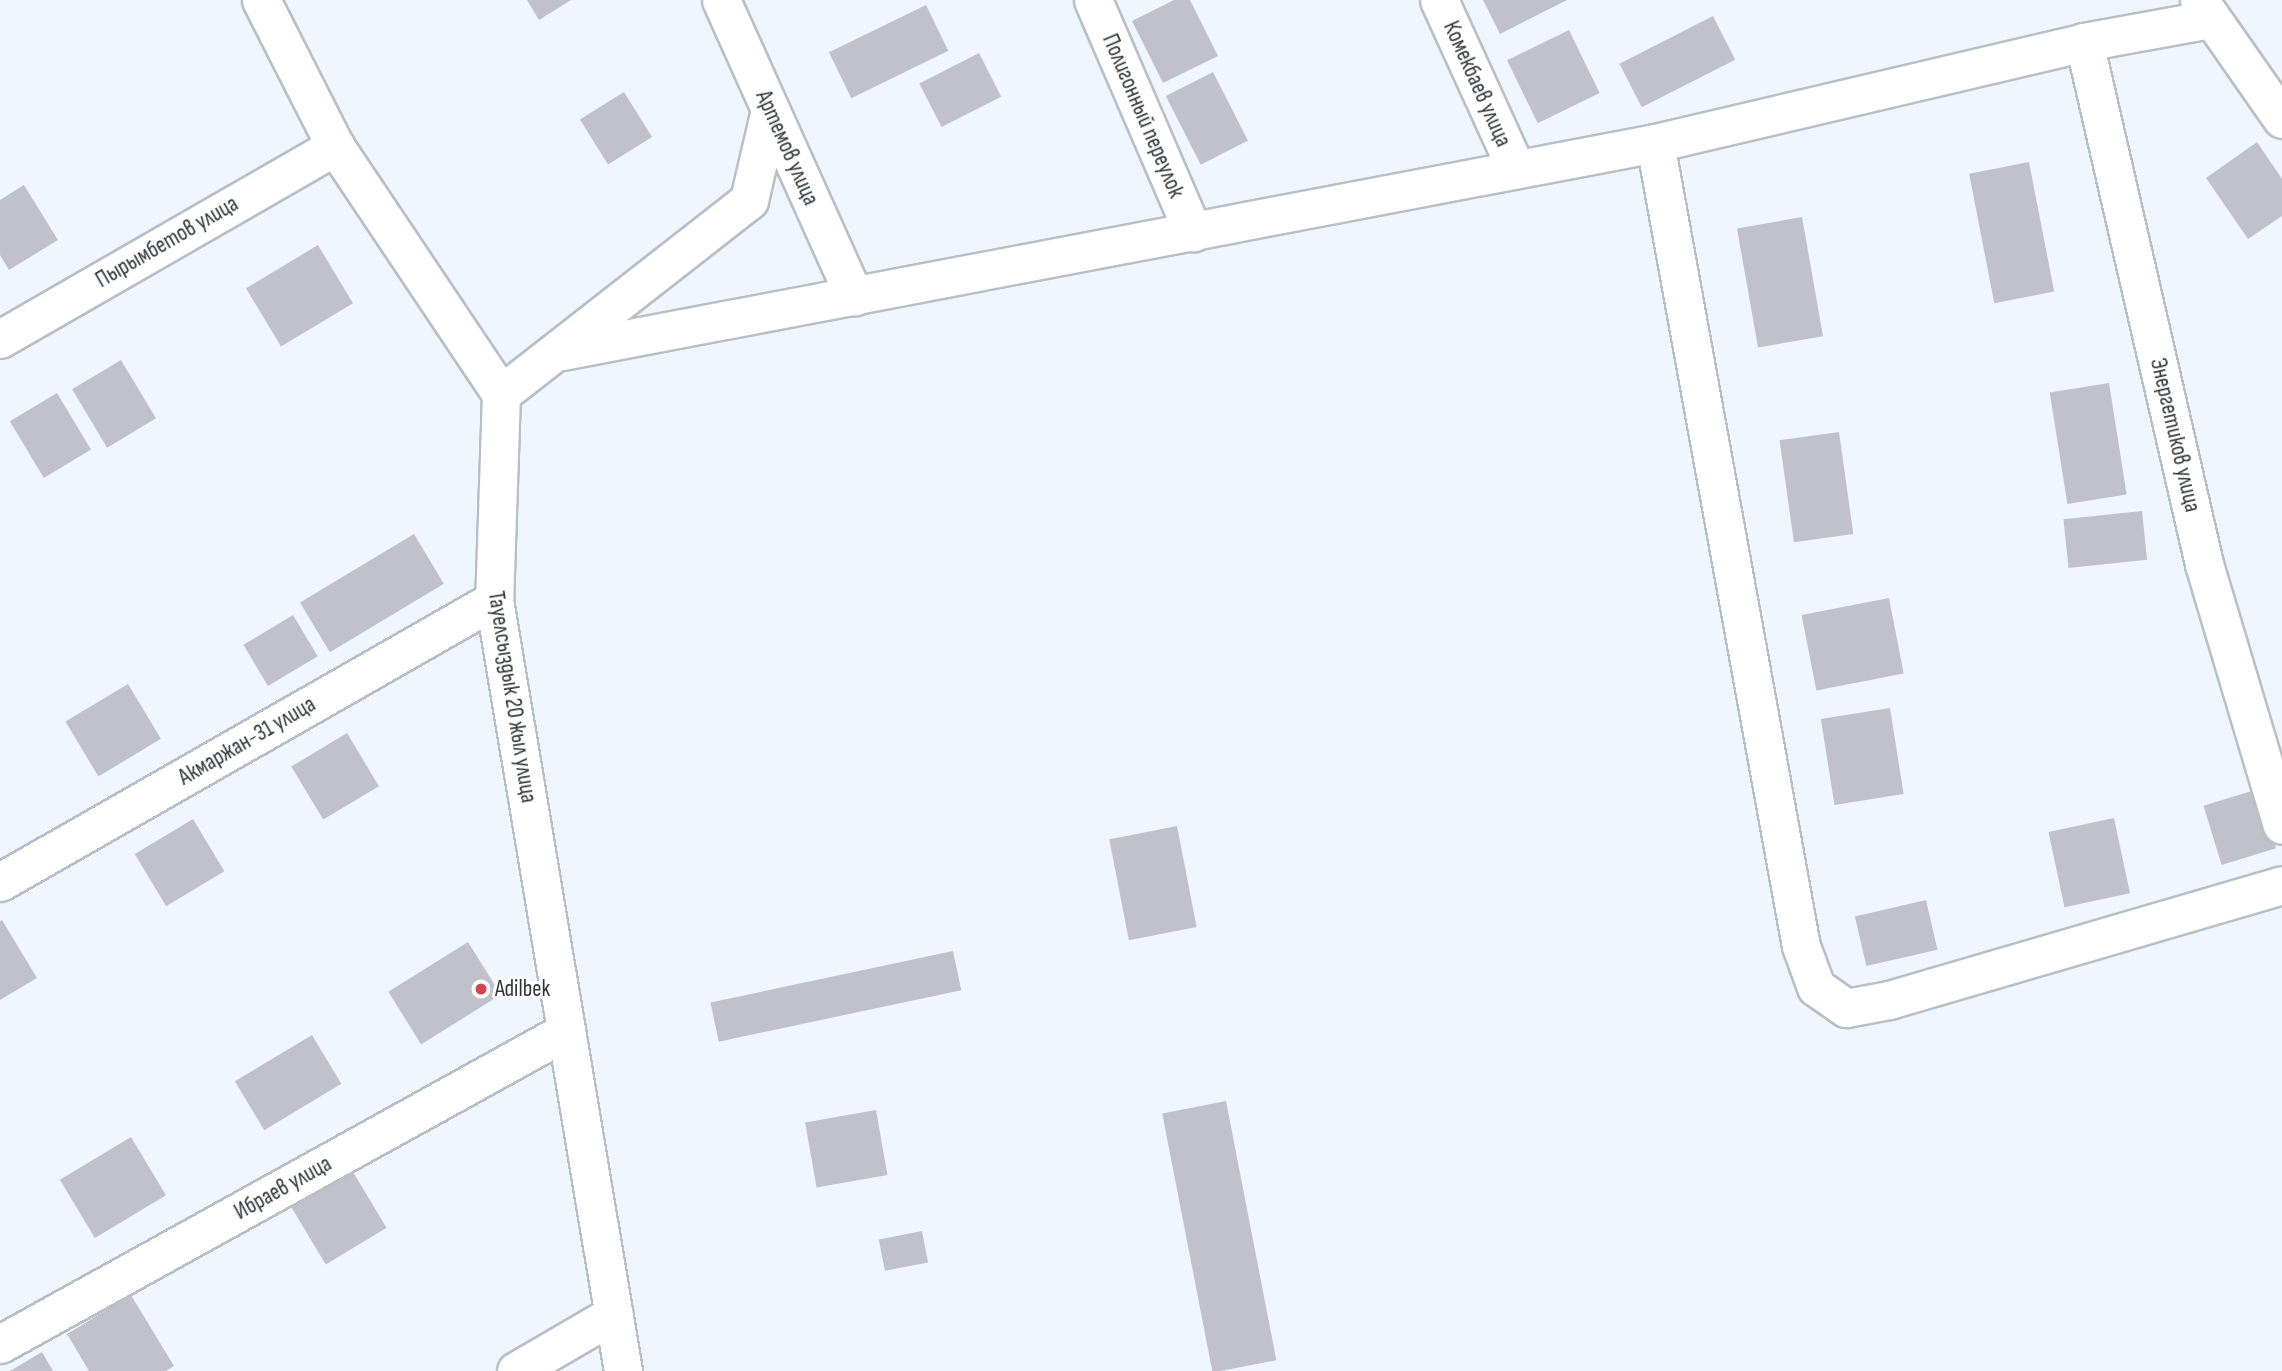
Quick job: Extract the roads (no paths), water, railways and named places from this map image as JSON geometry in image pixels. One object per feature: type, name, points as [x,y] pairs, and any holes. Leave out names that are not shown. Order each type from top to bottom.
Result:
[{"type":"street","points":[[261,0],[335,146],[501,394],[562,351],[749,200],[770,110]]},
{"type":"street","name":"Артемов улица","points":[[721,0],[854,296]]},
{"type":"street","name":"Полигонный переулок","points":[[1093,0],[1193,232]]},
{"type":"street","name":"Комекбаев улица","points":[[1439,0],[1516,169]]},
{"type":"street","points":[[562,351],[1655,143],[2084,42],[2205,10],[2282,120]]},
{"type":"street","name":"Энергетиков улица","points":[[2084,42],[2204,564],[2282,825]]},
{"type":"street","points":[[1655,143],[1801,946],[1816,988],[1846,1008],[2115,937],[2282,885]]},
{"type":"street","name":"Пырымбетов улица","points":[[0,339],[335,146]]},
{"type":"street","name":"Тауелсыздык 20 жыл улица","points":[[501,394],[494,600],[623,1371]]},
{"type":"street","name":"Акмаржан-31 улица","points":[[0,882],[494,600]]},
{"type":"street","name":"Ибраев улица","points":[[0,1344],[566,1031]]},
{"type":"street","points":[[516,1371],[614,1314]]},
{"type":"place","name":"Adilbek","points":[[481,989]]}]
